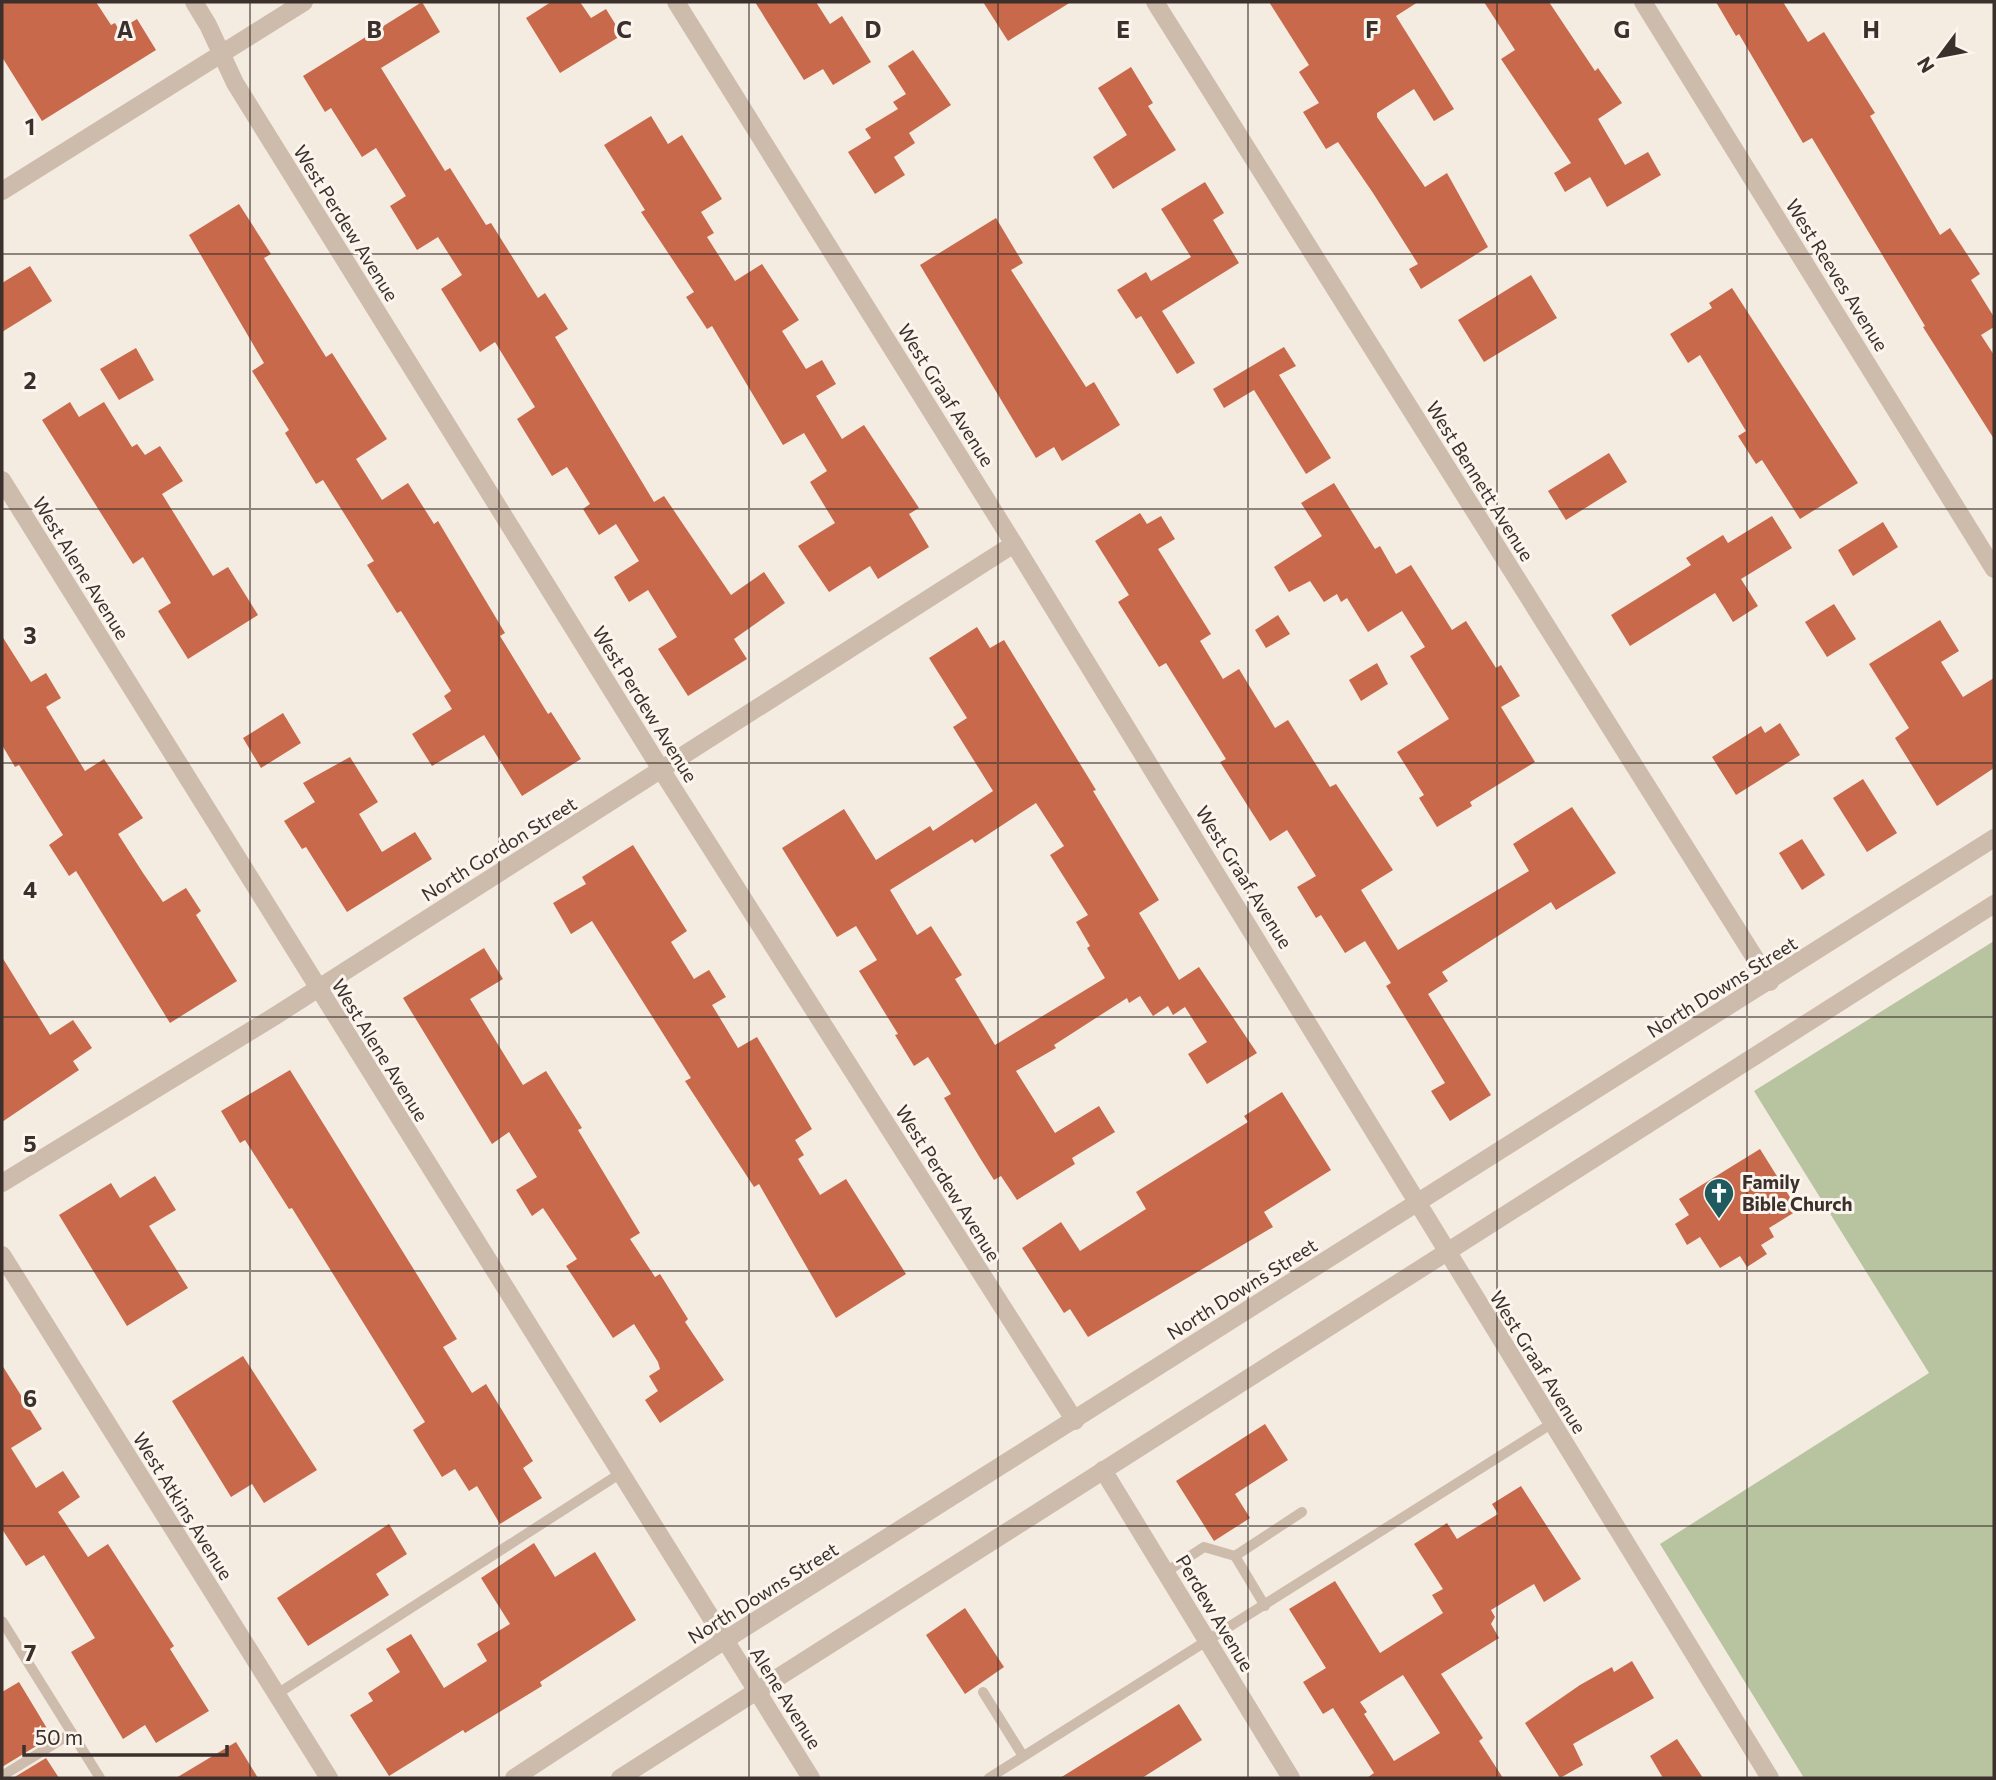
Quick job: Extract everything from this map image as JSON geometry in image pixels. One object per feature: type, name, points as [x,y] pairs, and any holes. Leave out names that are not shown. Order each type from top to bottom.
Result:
[{"type":"street","name":"West Perdew Avenue","points":[[194,2],[235,83],[662,771],[1075,1421]]},
{"type":"street","points":[[2,191],[304,2]]},
{"type":"street","name":"West Graaf Avenue","points":[[676,2],[1014,544],[1770,1778]]},
{"type":"street","name":"West Bennett Avenue","points":[[1155,2],[1770,982]]},
{"type":"street","name":"West Reeves Avenue","points":[[1643,2],[1994,569]]},
{"type":"street","name":"West Alene Avenue","points":[[2,480],[317,989],[726,1640]]},
{"type":"street","name":"North Gordon Street","points":[[2,1183],[317,989],[1014,544]]},
{"type":"street","name":"North Downs Street","points":[[514,1778],[726,1640],[1994,838]]},
{"type":"street","points":[[620,1778],[756,1689],[1994,904]]},
{"type":"street","name":"West Atkins Avenue","points":[[2,1255],[329,1778]]},
{"type":"street","name":"Perdew Avenue","points":[[1103,1470],[1292,1778]]},
{"type":"street","name":"Alene Avenue","points":[[726,1640],[811,1778]]},
{"type":"lane","points":[[989,1778],[1552,1424]]},
{"type":"lane","points":[[277,1695],[621,1474]]},
{"type":"lane","points":[[1236,1556],[1302,1513]]},
{"type":"lane","points":[[1166,1572],[1205,1547],[1236,1556],[1265,1606]]},
{"type":"lane","points":[[2,1621],[100,1778]]},
{"type":"lane","points":[[983,1692],[1023,1756]]},
{"type":"lane","points":[[2,1776],[72,1733]]},
{"type":"green space","points":[[1994,941],[1994,1778],[1804,1778],[1660,1544],[1929,1373],[1754,1091]]},
{"type":"building","points":[[2,2],[96,2],[111,25],[115,23],[119,30],[137,19],[156,50],[42,121],[2,57]]},
{"type":"building","points":[[422,2],[440,32],[381,68],[445,171],[450,168],[486,225],[491,223],[538,298],[545,293],[568,329],[555,337],[654,502],[664,496],[731,595],[764,572],[785,603],[734,639],[747,659],[688,696],[658,649],[677,637],[648,590],[629,602],[614,577],[639,561],[616,524],[599,535],[583,509],[590,504],[567,467],[552,476],[517,419],[535,407],[495,342],[480,352],[441,289],[462,275],[438,237],[417,250],[390,206],[406,196],[376,148],[362,157],[331,108],[325,112],[303,76]]},
{"type":"building","points":[[551,2],[580,2],[591,18],[606,9],[622,35],[560,73],[526,18]]},
{"type":"building","points":[[755,2],[816,2],[830,24],[842,16],[871,62],[833,85],[823,69],[804,80]]},
{"type":"building","points":[[983,2],[1071,2],[1008,41]]},
{"type":"building","points":[[1269,2],[1418,2],[1396,16],[1454,109],[1434,121],[1414,89],[1377,113],[1377,117],[1425,187],[1447,173],[1488,247],[1421,289],[1409,269],[1418,264],[1373,193],[1338,142],[1326,149],[1303,112],[1319,103],[1299,72],[1309,65]]},
{"type":"building","points":[[1484,2],[1549,2],[1595,71],[1598,68],[1622,103],[1598,119],[1625,165],[1648,152],[1661,175],[1607,207],[1590,177],[1565,192],[1554,173],[1571,163],[1501,59],[1515,50]]},
{"type":"building","points":[[1716,2],[1783,2],[1808,42],[1824,32],[1875,113],[1870,116],[1940,235],[1950,228],[1980,274],[1971,280],[1994,317],[1994,327],[1981,335],[1994,355],[1994,439],[1923,327],[1925,326],[1812,138],[1803,143],[1739,34],[1736,36]]},
{"type":"building","points":[[913,50],[951,105],[909,133],[915,143],[894,157],[905,175],[875,194],[848,152],[871,138],[865,129],[898,109],[893,102],[906,94],[888,66]]},
{"type":"building","points":[[1131,67],[1153,103],[1148,106],[1176,150],[1113,189],[1093,157],[1127,135],[1098,88]]},
{"type":"building","points":[[651,116],[668,144],[682,135],[722,199],[701,212],[714,233],[707,237],[735,281],[762,264],[799,320],[782,331],[806,369],[822,360],[836,384],[816,396],[842,439],[864,425],[919,508],[909,514],[929,547],[878,579],[870,566],[829,592],[798,546],[835,523],[810,482],[827,471],[804,433],[783,445],[712,326],[707,329],[686,297],[694,292],[641,212],[645,210],[604,145]]},
{"type":"building","points":[[1205,182],[1224,213],[1213,220],[1239,263],[1162,311],[1195,363],[1177,374],[1141,316],[1136,319],[1117,290],[1146,272],[1151,281],[1191,257],[1161,209]]},
{"type":"building","points":[[239,204],[271,254],[264,258],[326,357],[332,353],[387,439],[356,459],[382,500],[408,483],[434,524],[438,521],[505,633],[500,636],[548,714],[551,712],[581,759],[522,796],[484,735],[432,766],[412,734],[452,709],[444,696],[451,691],[401,611],[397,613],[367,565],[374,561],[323,480],[316,484],[285,433],[289,430],[252,371],[264,363],[189,235]]},
{"type":"building","points":[[996,218],[1023,263],[1011,270],[1086,387],[1094,382],[1120,425],[1062,461],[1054,447],[1036,458],[920,265]]},
{"type":"building","points":[[30,266],[52,301],[2,332],[2,283]]},
{"type":"building","points":[[1531,275],[1557,318],[1484,362],[1458,320]]},
{"type":"building","points":[[1732,288],[1858,483],[1800,519],[1762,460],[1756,464],[1738,436],[1746,431],[1700,355],[1688,363],[1670,334],[1712,308],[1709,303]]},
{"type":"building","points":[[1284,347],[1296,366],[1279,375],[1331,458],[1306,474],[1254,390],[1224,408],[1213,389]]},
{"type":"building","points":[[136,348],[154,380],[119,400],[100,369]]},
{"type":"building","points":[[70,402],[79,417],[104,402],[132,447],[137,444],[145,455],[160,446],[183,481],[162,494],[213,576],[228,567],[258,615],[188,659],[158,611],[171,603],[143,557],[133,564],[42,420]]},
{"type":"building","points":[[1609,453],[1627,482],[1566,520],[1548,491]]},
{"type":"building","points":[[1334,483],[1375,549],[1380,546],[1396,574],[1411,565],[1452,630],[1466,621],[1496,668],[1501,665],[1520,696],[1501,707],[1535,762],[1470,802],[1472,806],[1437,827],[1419,798],[1424,795],[1397,752],[1449,719],[1410,656],[1425,647],[1402,611],[1368,632],[1347,598],[1341,602],[1337,594],[1324,602],[1310,581],[1289,592],[1274,567],[1322,536],[1301,503]]},
{"type":"building","points":[[1140,513],[1147,524],[1161,516],[1175,539],[1158,549],[1211,634],[1200,641],[1223,679],[1239,669],[1275,728],[1288,720],[1330,787],[1336,784],[1393,870],[1361,890],[1398,950],[1529,871],[1513,844],[1572,807],[1616,873],[1556,910],[1551,902],[1442,972],[1448,981],[1428,994],[1491,1095],[1450,1121],[1431,1091],[1445,1083],[1386,986],[1391,983],[1365,941],[1345,953],[1321,915],[1316,918],[1297,887],[1316,876],[1287,830],[1270,841],[1220,762],[1226,759],[1166,663],[1159,667],[1118,602],[1129,595],[1095,541]]},
{"type":"building","points":[[1772,516],[1792,548],[1741,579],[1758,606],[1733,622],[1715,593],[1630,646],[1611,615],[1691,565],[1686,558],[1723,535],[1728,543]]},
{"type":"building","points":[[1883,522],[1898,547],[1853,576],[1838,550]]},
{"type":"building","points":[[1834,604],[1856,639],[1827,657],[1805,622]]},
{"type":"building","points":[[1278,615],[1290,634],[1266,648],[1255,630]]},
{"type":"building","points":[[1940,620],[1959,651],[1941,662],[1963,697],[1994,678],[1994,768],[1937,806],[1895,738],[1909,728],[1869,664]]},
{"type":"building","points":[[977,627],[990,648],[1004,640],[1096,790],[1093,791],[1159,900],[1139,913],[1179,980],[1199,967],[1257,1053],[1207,1084],[1188,1054],[1207,1042],[1185,1007],[1173,1015],[1168,1006],[1153,1016],[1140,996],[1129,1003],[1127,998],[1054,1045],[1056,1048],[1016,1071],[1055,1133],[1099,1106],[1115,1132],[1072,1158],[1075,1164],[1017,1200],[1001,1176],[994,1180],[980,1158],[944,1098],[951,1094],[928,1057],[914,1066],[895,1035],[898,1034],[859,971],[877,960],[856,926],[837,937],[782,848],[844,809],[876,860],[930,826],[933,831],[993,791],[953,727],[967,718],[929,658]],"holes":[[[1036,803],[1064,846],[1050,855],[1088,915],[1076,922],[1090,946],[1087,948],[1105,978],[995,1045],[955,979],[962,975],[931,926],[917,935],[890,890],[972,839],[975,843]]]},
{"type":"building","points":[[2,636],[31,682],[46,673],[61,698],[46,707],[85,771],[104,759],[143,818],[118,834],[143,873],[163,902],[186,888],[201,911],[196,915],[237,981],[170,1023],[76,871],[69,876],[49,845],[63,835],[19,765],[15,767],[2,745]]},
{"type":"building","points":[[1377,663],[1388,684],[1361,701],[1349,680]]},
{"type":"building","points":[[283,713],[301,743],[261,768],[243,738]]},
{"type":"building","points":[[1780,723],[1800,755],[1736,795],[1712,757],[1761,726],[1765,733]]},
{"type":"building","points":[[350,757],[378,802],[359,814],[382,852],[415,832],[432,859],[347,912],[306,847],[302,849],[284,821],[315,802],[303,783]]},
{"type":"building","points":[[1863,779],[1897,833],[1867,852],[1833,798]]},
{"type":"building","points":[[1802,839],[1825,875],[1802,890],[1779,853]]},
{"type":"building","points":[[633,845],[687,931],[671,942],[694,979],[709,970],[726,997],[712,1005],[738,1048],[757,1037],[812,1129],[795,1140],[804,1155],[798,1159],[820,1195],[846,1179],[906,1274],[836,1318],[759,1184],[754,1187],[685,1081],[691,1078],[592,921],[571,934],[553,903],[586,884],[582,877]]},
{"type":"building","points":[[484,948],[503,979],[470,999],[523,1085],[546,1071],[582,1128],[578,1130],[640,1233],[630,1239],[655,1277],[660,1274],[688,1319],[685,1322],[724,1380],[660,1423],[645,1400],[658,1391],[649,1376],[660,1369],[658,1362],[634,1324],[613,1338],[566,1266],[577,1259],[543,1208],[532,1216],[516,1190],[537,1177],[509,1132],[492,1144],[403,998]]},
{"type":"building","points":[[2,957],[50,1035],[73,1020],[92,1048],[73,1061],[79,1070],[2,1122]]},
{"type":"building","points":[[290,1070],[457,1339],[443,1347],[472,1393],[486,1384],[533,1461],[523,1468],[542,1498],[500,1524],[477,1486],[469,1491],[455,1469],[442,1477],[413,1430],[425,1422],[292,1208],[289,1209],[245,1140],[240,1143],[221,1111]]},
{"type":"building","points":[[1282,1092],[1331,1170],[1264,1212],[1273,1227],[1088,1337],[1070,1309],[1064,1313],[1022,1248],[1061,1222],[1080,1251],[1146,1209],[1136,1192],[1248,1122],[1244,1116]]},
{"type":"building","points":[[1760,1149],[1798,1210],[1769,1228],[1774,1237],[1761,1245],[1767,1254],[1747,1267],[1740,1256],[1720,1268],[1700,1237],[1687,1245],[1675,1224],[1689,1215],[1679,1199]]},
{"type":"building","points":[[155,1176],[176,1210],[149,1226],[188,1288],[127,1326],[59,1215],[111,1183],[120,1198]]},
{"type":"building","points":[[243,1356],[317,1470],[264,1503],[252,1484],[231,1497],[172,1401]]},
{"type":"building","points":[[2,1365],[42,1429],[11,1448],[36,1488],[63,1471],[80,1497],[58,1512],[88,1557],[108,1544],[174,1646],[170,1649],[209,1711],[156,1743],[145,1725],[123,1739],[71,1652],[95,1638],[44,1555],[26,1566],[2,1529]]},
{"type":"building","points":[[1265,1424],[1288,1460],[1235,1494],[1250,1518],[1214,1541],[1176,1481]]},
{"type":"building","points":[[1521,1486],[1581,1579],[1544,1602],[1534,1584],[1491,1610],[1495,1617],[1491,1624],[1499,1638],[1441,1674],[1483,1738],[1479,1741],[1503,1778],[1367,1778],[1374,1773],[1333,1708],[1323,1714],[1303,1682],[1326,1668],[1289,1609],[1335,1581],[1380,1653],[1443,1613],[1432,1595],[1443,1589],[1414,1544],[1447,1523],[1457,1539],[1498,1514],[1492,1504]],"holes":[[[1403,1675],[1440,1733],[1394,1761],[1364,1714],[1367,1712],[1360,1702]]]},
{"type":"building","points":[[389,1524],[407,1554],[376,1574],[389,1595],[308,1646],[277,1598]]},
{"type":"building","points":[[534,1543],[555,1577],[595,1552],[636,1620],[540,1682],[542,1686],[465,1733],[463,1730],[389,1776],[350,1715],[373,1701],[368,1693],[400,1672],[386,1649],[411,1634],[444,1688],[487,1661],[477,1644],[510,1624],[481,1578]]},
{"type":"building","points":[[965,1608],[1004,1667],[965,1694],[926,1635]]},
{"type":"building","points":[[1632,1661],[1654,1698],[1573,1744],[1583,1765],[1560,1778],[1525,1723],[1580,1685],[1612,1667],[1614,1672]]},
{"type":"building","points":[[19,1682],[48,1730],[34,1738],[38,1745],[2,1767],[2,1692]]},
{"type":"building","points":[[1179,1704],[1202,1740],[1142,1778],[1060,1778]]},
{"type":"building","points":[[1677,1739],[1703,1778],[1663,1778],[1650,1756]]},
{"type":"building","points":[[236,1742],[258,1778],[176,1778]]},
{"type":"building","points":[[46,1758],[59,1778],[13,1778]]},
{"type":"place","name":"Family Bible Church","points":[[1719,1220]]}]
